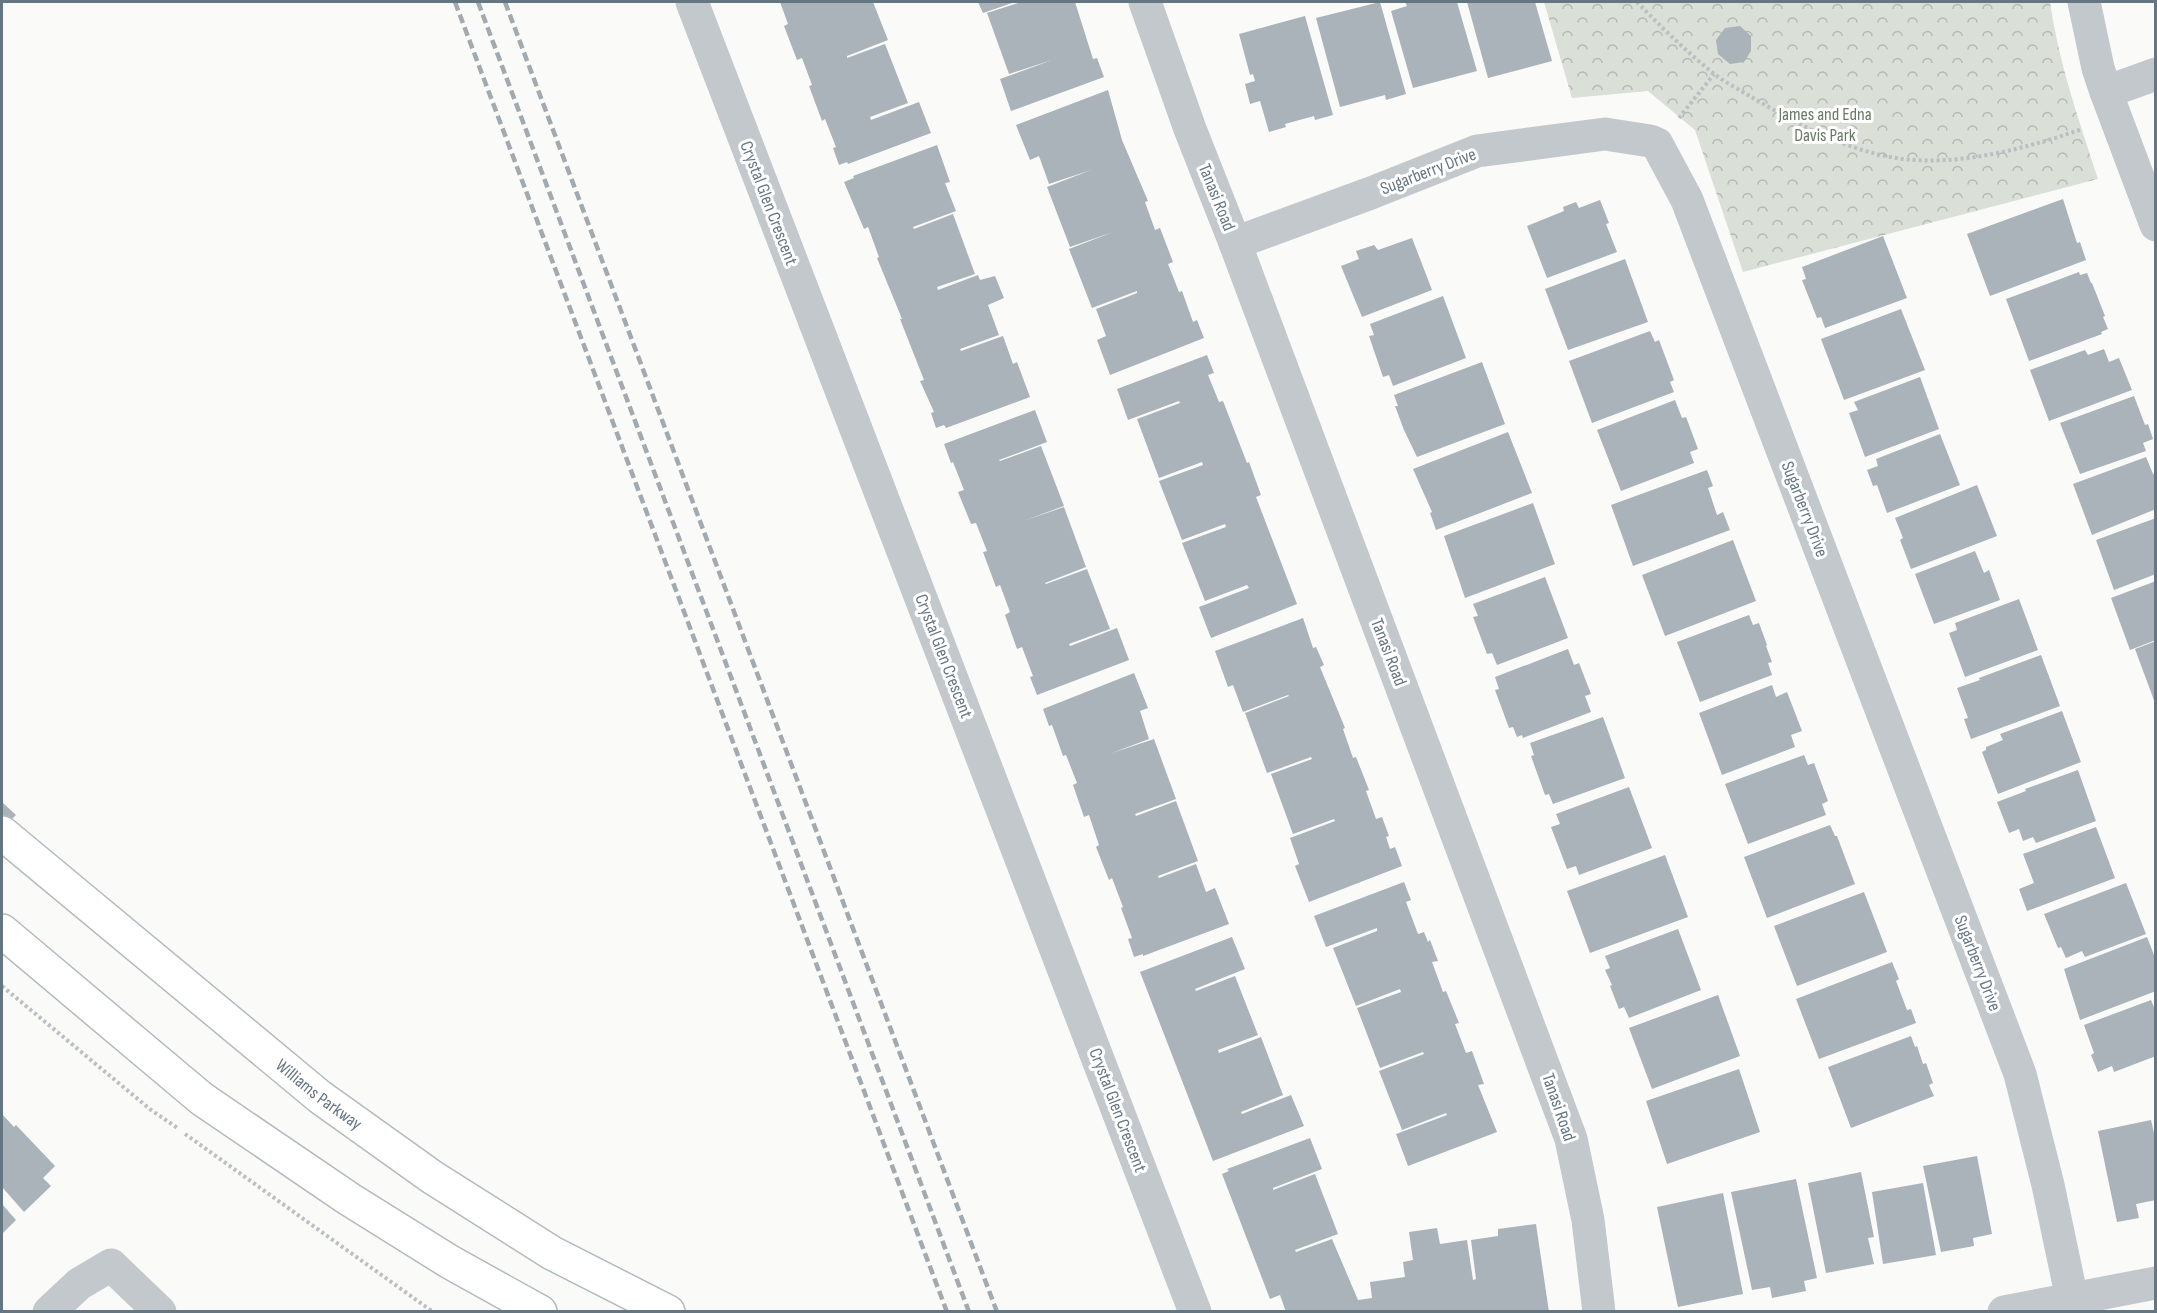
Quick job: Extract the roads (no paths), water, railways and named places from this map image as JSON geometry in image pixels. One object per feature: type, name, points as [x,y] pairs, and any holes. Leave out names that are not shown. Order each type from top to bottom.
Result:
[{"type":"main road","name":"Williams Parkway","points":[[2,833],[329,1104],[432,1177],[552,1253],[668,1311]]},
{"type":"main road","points":[[2,931],[202,1099],[349,1199],[450,1262],[540,1311]]},
{"type":"street","name":"Crystal Glen Crescent","points":[[692,2],[1195,1311]]},
{"type":"street","name":"Tanasi Road","points":[[1145,2],[1190,129],[1235,243],[1571,1139],[1587,1220],[1599,1311]]},
{"type":"street","points":[[2084,2],[2098,68],[2156,225]]},
{"type":"street","points":[[2106,92],[2156,74]]},
{"type":"street","name":"Sugarberry Drive","points":[[1235,243],[1477,151],[1605,134],[1657,144],[1687,200],[2020,1074],[2048,1185],[2072,1299]]},
{"type":"street","points":[[49,1311],[79,1284],[111,1265],[160,1311]]},
{"type":"street","points":[[2004,1311],[2156,1283]]},
{"type":"railway","points":[[455,2],[947,1312]]},
{"type":"railway","points":[[478,2],[969,1312]]},
{"type":"railway","points":[[505,2],[997,1312]]},
{"type":"park label","name":"James and Edna Davis Park","points":[[1825,124]]}]
